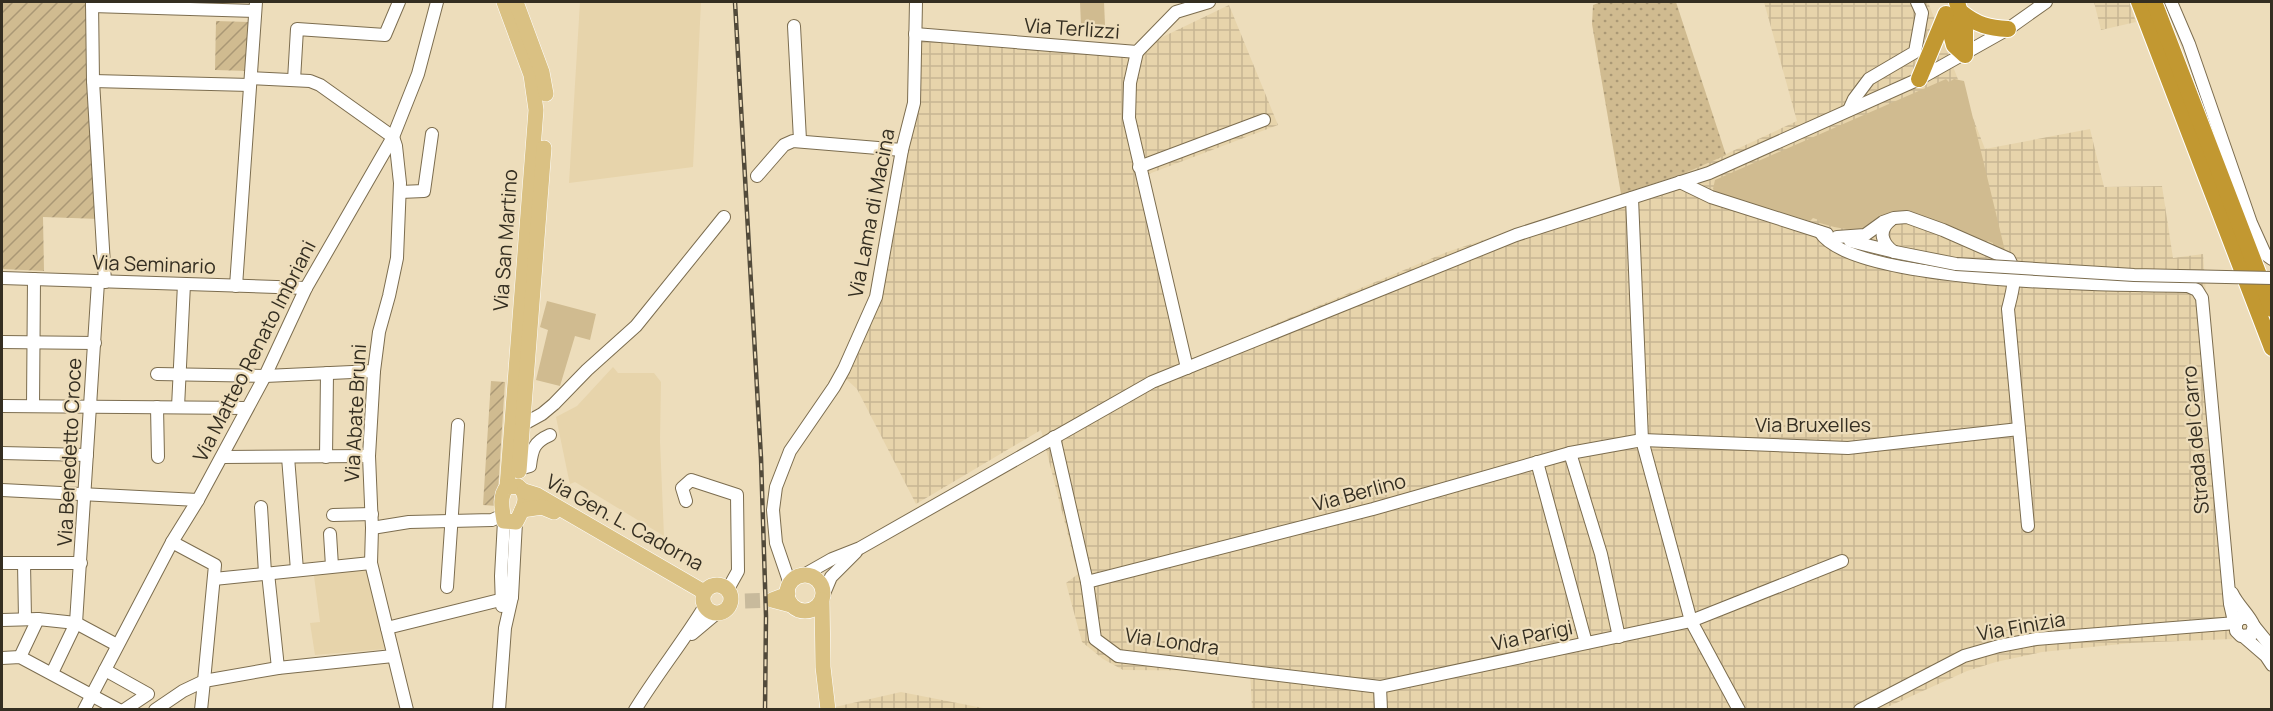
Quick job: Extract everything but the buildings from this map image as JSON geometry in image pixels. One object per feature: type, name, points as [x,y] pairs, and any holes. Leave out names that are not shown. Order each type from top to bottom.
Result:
[{"type":"highway","points":[[2139,2],[2271,348]]},
{"type":"highway","points":[[2154,2],[2271,309]]},
{"type":"highway","points":[[1954,8],[1974,24],[2008,29]]},
{"type":"highway","points":[[1954,8],[1966,43],[1965,55]]},
{"type":"highway","points":[[1919,79],[1954,8]]},
{"type":"main road","name":"Via San Martino","points":[[504,2],[532,77],[536,110],[516,488]]},
{"type":"main road","name":"Via San Martino","points":[[516,2],[542,72],[547,110],[516,488]]},
{"type":"main road","points":[[516,488],[525,496],[511,517],[503,492],[516,488]]},
{"type":"main road","name":"Via Gen. L. Cadorna","points":[[516,488],[537,495],[717,600]]},
{"type":"main road","name":"Via Gen. L. Cadorna","points":[[511,517],[531,507],[547,509],[717,600]]},
{"type":"main road","points":[[794,594],[813,578],[818,581],[822,598],[823,667],[828,710]]},
{"type":"main road","points":[[794,594],[815,608],[822,598]]},
{"type":"main road","points":[[794,594],[812,627],[823,667]]},
{"type":"street","points":[[294,80],[297,29],[385,35],[399,2]]},
{"type":"street","name":"Via Matteo Renato Imbriani","points":[[84,710],[172,542],[198,500],[265,376],[306,288],[393,137],[418,74],[437,2]]},
{"type":"street","name":"Via Lama di Macina","points":[[794,594],[782,565],[777,543],[773,510],[776,487],[790,451],[834,387],[873,308],[892,218],[902,150],[914,103],[916,2]]},
{"type":"street","name":"Via Terlizzi","points":[[915,34],[1137,52],[1176,12],[1209,2]]},
{"type":"street","points":[[1849,110],[1869,79],[1915,52],[1922,13],[1917,2]]},
{"type":"street","points":[[794,594],[832,559],[860,548],[1152,382],[1516,235],[1708,173],[1919,79],[2008,29],[2046,2]]},
{"type":"street","points":[[2171,2],[2190,44],[2251,223],[2265,254],[2271,259]]},
{"type":"street","points":[[92,4],[255,6],[236,286]]},
{"type":"street","name":"Via Benedetto Croce","points":[[76,623],[90,406],[102,282],[92,4]]},
{"type":"street","points":[[794,26],[800,140]]},
{"type":"street","points":[[1137,52],[1130,83],[1129,118],[1187,368]]},
{"type":"street","points":[[93,81],[310,81],[320,85],[393,137]]},
{"type":"street","points":[[1139,167],[1264,120]]},
{"type":"street","points":[[400,192],[424,191],[432,134]]},
{"type":"street","name":"Via Abate Bruni","points":[[393,137],[398,153],[400,192],[398,258],[378,333],[369,456],[372,563],[406,710]]},
{"type":"street","points":[[758,176],[784,145],[800,140],[902,150]]},
{"type":"street","points":[[1680,182],[1711,197],[1820,232],[1895,252],[1956,264],[2134,275],[2271,278]]},
{"type":"street","points":[[1632,198],[1642,440],[1691,621],[1739,710]]},
{"type":"street","points":[[522,425],[554,404],[587,370],[636,326],[723,217]]},
{"type":"street","points":[[1837,237],[1864,235],[1894,218],[1907,217],[2009,259],[2013,266],[2013,281],[2008,309],[2028,526]]},
{"type":"street","points":[[1894,218],[1885,225],[1882,231],[1884,241],[1895,252]]},
{"type":"street","points":[[1820,232],[1833,246],[1846,252],[1904,267],[2013,281]]},
{"type":"street","name":"Via Seminario","points":[[2,278],[306,288]]},
{"type":"street","points":[[33,406],[34,279]]},
{"type":"street","name":"Strada del Carro","points":[[2013,281],[2188,286],[2197,290],[2202,298],[2229,587],[2243,627],[2271,665]]},
{"type":"street","points":[[178,407],[184,284]]},
{"type":"street","points":[[2,342],[95,343]]},
{"type":"street","points":[[156,374],[265,376],[374,371]]},
{"type":"street","points":[[326,457],[327,373]]},
{"type":"street","points":[[2,406],[247,408]]},
{"type":"street","points":[[157,407],[158,457]]},
{"type":"street","points":[[447,587],[458,425]]},
{"type":"street","name":"Via Bruxelles","points":[[1642,440],[1848,448],[2019,429]]},
{"type":"street","points":[[519,469],[530,466],[535,446],[539,440],[550,435]]},
{"type":"street","name":"Via Londra","points":[[1054,437],[1087,582],[1095,639],[1118,656],[1380,687]]},
{"type":"street","name":"Via Berlino","points":[[1087,582],[1373,509],[1570,453],[1642,440]]},
{"type":"street","points":[[2,453],[87,455]]},
{"type":"street","points":[[1570,453],[1601,554],[1619,638]]},
{"type":"street","points":[[222,457],[369,456]]},
{"type":"street","points":[[288,457],[297,570]]},
{"type":"street","points":[[1538,462],[1586,643]]},
{"type":"street","points":[[635,710],[663,665],[738,571],[737,495],[691,480],[682,488],[686,501]]},
{"type":"street","points":[[2,490],[198,500]]},
{"type":"street","points":[[261,507],[278,668]]},
{"type":"street","points":[[333,515],[372,514]]},
{"type":"street","points":[[372,528],[408,522],[492,520],[511,517]]},
{"type":"street","points":[[480,605],[501,576],[511,517]]},
{"type":"street","points":[[499,710],[511,517]]},
{"type":"street","points":[[330,534],[332,566]]},
{"type":"street","points":[[172,542],[215,565],[201,710]]},
{"type":"street","points":[[822,598],[831,577],[860,548]]},
{"type":"street","name":"Via Parigi","points":[[1380,687],[1691,621],[1842,561]]},
{"type":"street","points":[[2,562],[81,563]]},
{"type":"street","points":[[20,657],[32,619],[24,563]]},
{"type":"street","points":[[214,579],[372,563]]},
{"type":"street","points":[[501,576],[506,598]]},
{"type":"street","points":[[387,628],[506,598]]},
{"type":"street","points":[[2,620],[32,619],[76,623],[117,645]]},
{"type":"street","points":[[52,673],[76,623]]},
{"type":"street","name":"Via Finizia","points":[[1860,710],[1964,656],[1999,646],[2036,639],[2200,626],[2243,627]]},
{"type":"street","name":"Strada del Carro","points":[[2243,627],[2271,648]]},
{"type":"street","points":[[155,710],[183,691],[204,681],[278,668],[393,656]]},
{"type":"street","points":[[2,657],[20,657],[119,710]]},
{"type":"street","points":[[105,670],[148,694],[124,710]]},
{"type":"street","points":[[1380,687],[1381,710]]},
{"type":"shaded area","points":[[2,2],[92,2],[100,219],[43,217],[44,271],[2,269]]},
{"type":"shaded area","points":[[580,2],[701,2],[693,167],[569,183]]},
{"type":"shaded area","points":[[1080,2],[1104,2],[1105,25],[1081,25]]},
{"type":"shaded area","points":[[1601,2],[1676,2],[1726,155],[1683,174],[1621,194],[1592,24],[1593,5]]},
{"type":"shaded area","points":[[1764,2],[1928,2],[1985,149],[2090,129],[2104,187],[2162,186],[2173,258],[2203,254],[2232,639],[2131,643],[2042,652],[1967,671],[1883,709],[1252,709],[1250,671],[1123,670],[1103,659],[1082,642],[1066,583],[1078,574],[1041,430],[916,504],[857,389],[846,379],[850,363],[879,302],[918,38],[1125,55],[1229,5],[1278,125],[1146,175],[1191,359],[1447,252],[1683,174],[1797,121]]},
{"type":"shaded area","points":[[2094,2],[2129,2],[2136,22],[2101,30]]},
{"type":"shaded area","points":[[216,21],[249,22],[248,71],[215,70]]},
{"type":"shaded area","points":[[1946,79],[1949,82],[1954,79],[1964,81],[2005,251],[1988,241],[1985,243],[1909,213],[1875,226],[1846,229],[1820,223],[1819,220],[1813,218],[1810,221],[1717,194],[1713,189],[1715,180]]},
{"type":"shaded area","points":[[547,301],[596,314],[590,340],[575,336],[560,386],[536,380],[548,330],[540,327]]},
{"type":"shaded area","points":[[613,367],[618,373],[654,373],[661,382],[660,441],[664,536],[575,482],[570,484],[556,417],[577,406]]},
{"type":"shaded area","points":[[491,381],[505,382],[497,506],[483,505]]},
{"type":"shaded area","points":[[367,570],[385,649],[315,655],[310,623],[320,622],[314,576]]},
{"type":"shaded area","points":[[901,692],[988,709],[835,710],[835,707]]},
{"type":"tunnel","points":[[745,601],[772,600]]},
{"type":"railway","points":[[735,2],[761,458],[766,616],[765,710]]}]
